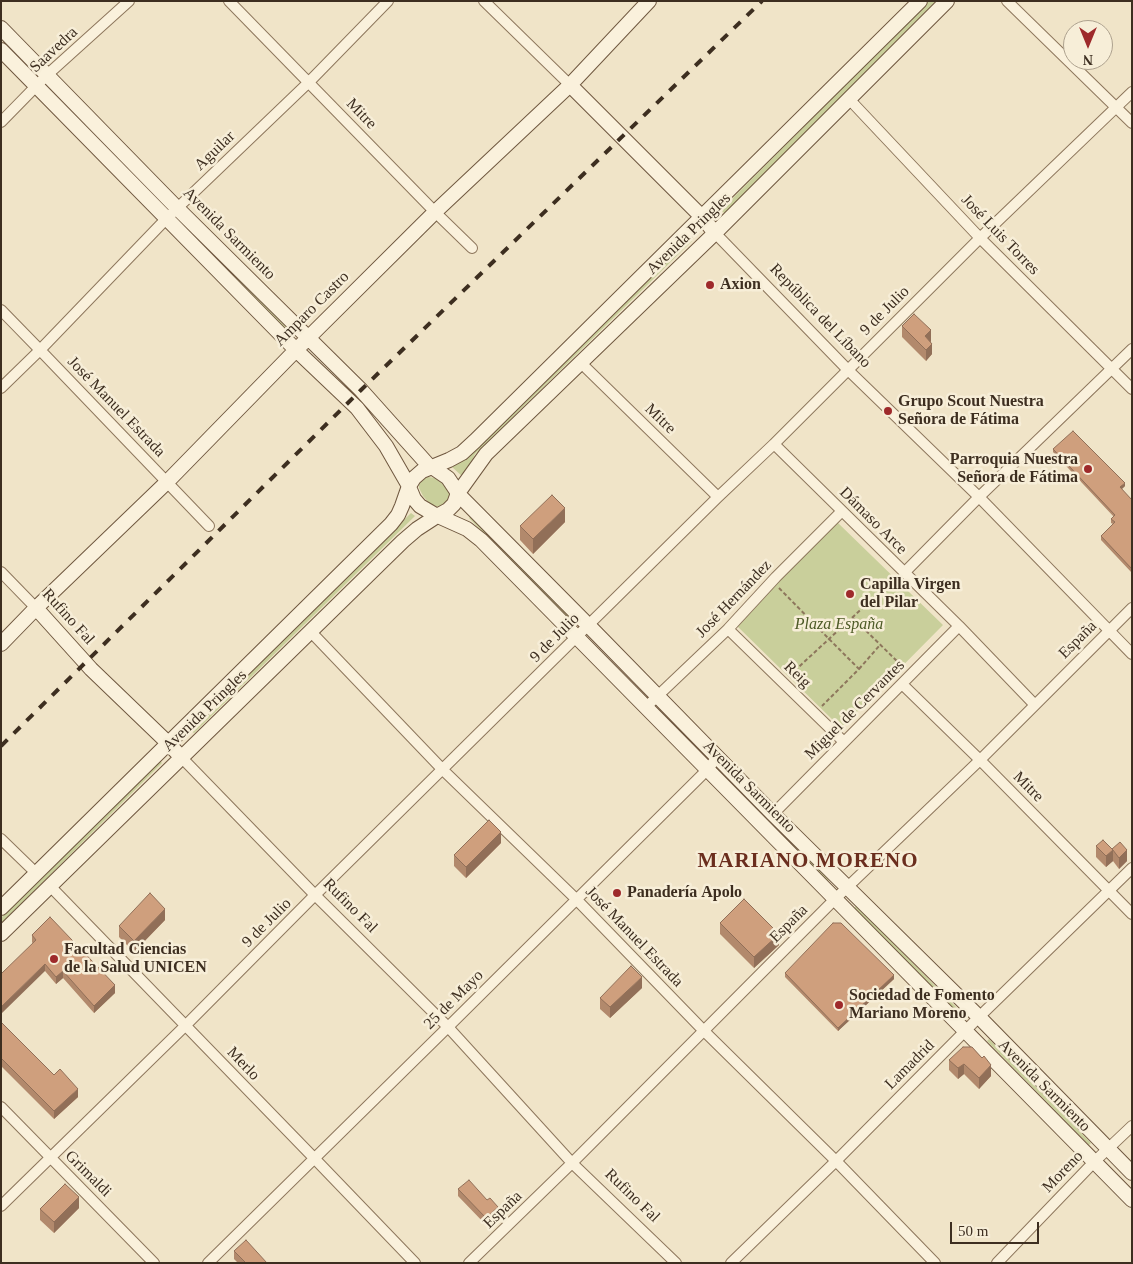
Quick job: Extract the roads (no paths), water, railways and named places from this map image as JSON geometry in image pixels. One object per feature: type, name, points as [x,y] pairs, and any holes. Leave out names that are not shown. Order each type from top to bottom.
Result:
[{"type":"main road","name":"Amparo Castro","points":[[1,644],[167,482],[435,212],[570,85],[650,1]]},
{"type":"main road","name":"Avenida Pringles","points":[[431,467],[456,456],[476,441],[920,1]]},
{"type":"main road","name":"Avenida Pringles","points":[[458,494],[486,454],[715,233],[946,1]]},
{"type":"main road","name":"Avenida Sarmiento","points":[[1,28],[47,75],[296,350],[357,408],[386,446],[409,486]]},
{"type":"main road","name":"Avenida Sarmiento","points":[[1,50],[172,213],[308,338],[361,390],[431,467]]},
{"type":"main road","name":"República del Líbano","points":[[570,85],[702,217],[715,233]]},
{"type":"main road","points":[[431,467],[448,478],[458,494],[454,504],[437,516],[420,506],[414,499],[409,486],[422,471],[431,467]]},
{"type":"main road","name":"Avenida Pringles","points":[[1,908],[390,524],[398,515],[409,486]]},
{"type":"main road","name":"Avenida Sarmiento","points":[[458,494],[773,814],[979,1017],[1132,1173]]},
{"type":"main road","name":"Avenida Sarmiento","points":[[437,516],[467,529],[482,540],[1132,1200]]},
{"type":"main road","name":"Avenida Pringles","points":[[1,934],[403,541],[437,516]]},
{"type":"main road","name":"Rufino Fal","points":[[36,608],[91,669],[182,758]]},
{"type":"street","name":"Saavedra","points":[[1,122],[47,75],[128,1]]},
{"type":"street","name":"Mitre","points":[[229,1],[472,248]]},
{"type":"street","name":"Aguilar","points":[[1,388],[172,213],[309,82],[388,1]]},
{"type":"street","name":"República del Líbano","points":[[484,1],[570,85]]},
{"type":"street","points":[[1007,1],[1132,123]]},
{"type":"street","name":"9 de Julio","points":[[1,1206],[186,1026],[980,238],[1132,92]]},
{"type":"street","name":"José Luis Torres","points":[[850,99],[980,238],[1132,389]]},
{"type":"street","name":"República del Líbano","points":[[715,233],[848,370],[979,497],[1132,654]]},
{"type":"street","name":"José Manuel Estrada","points":[[1,310],[209,526]]},
{"type":"street","points":[[899,575],[1132,349]]},
{"type":"street","name":"Mitre","points":[[581,363],[718,497]]},
{"type":"street","name":"Dámaso Arce","points":[[774,444],[842,510],[899,575],[958,626],[1035,705]]},
{"type":"street","name":"José Hernández","points":[[646,707],[728,629],[842,510]]},
{"type":"street","name":"Rufino Fal","points":[[1,572],[36,608]]},
{"type":"street","name":"España","points":[[470,1263],[835,899],[980,760],[1132,608]]},
{"type":"street","name":"Miguel de Cervantes","points":[[773,814],[958,626]]},
{"type":"street","name":"Reig","points":[[728,629],[844,742]]},
{"type":"street","name":"José Manuel Estrada","points":[[311,632],[444,770],[576,899],[703,1030],[836,1161],[935,1263]]},
{"type":"street","name":"Mitre","points":[[902,684],[1132,914]]},
{"type":"street","name":"25 de Mayo","points":[[208,1263],[708,769],[717,757]]},
{"type":"street","name":"Rufino Fal","points":[[182,758],[315,896],[448,1027],[572,1163],[676,1263]]},
{"type":"street","points":[[1,839],[36,873]]},
{"type":"street","name":"Lamadrid","points":[[731,1263],[1132,868]]},
{"type":"street","name":"Merlo","points":[[50,886],[415,1263]]},
{"type":"street","name":"Grimaldi","points":[[1,1107],[154,1263]]},
{"type":"street","name":"Moreno","points":[[997,1263],[1094,1162],[1132,1126]]},
{"type":"railway","points":[[1,746],[361,390],[762,1]]},
{"type":"place","name":"Axion","points":[[710,285]]},
{"type":"place","name":"Grupo Scout Nuestra Señora de Fátima","points":[[888,411]]},
{"type":"place","name":"Parroquia Nuestra Señora de Fátima","points":[[1088,469]]},
{"type":"place","name":"Capilla Virgen del Pilar","points":[[850,594]]},
{"type":"place","name":"Panadería Apolo","points":[[617,893]]},
{"type":"place","name":"Facultad Ciencias de la Salud UNICEN","points":[[54,959]]},
{"type":"place","name":"Sociedad de Fomento Mariano Moreno","points":[[839,1005]]},
{"type":"district","name":"MARIANO MORENO","points":[[808,862]]},
{"type":"park label","name":"Plaza España","points":[[839,625]]}]
